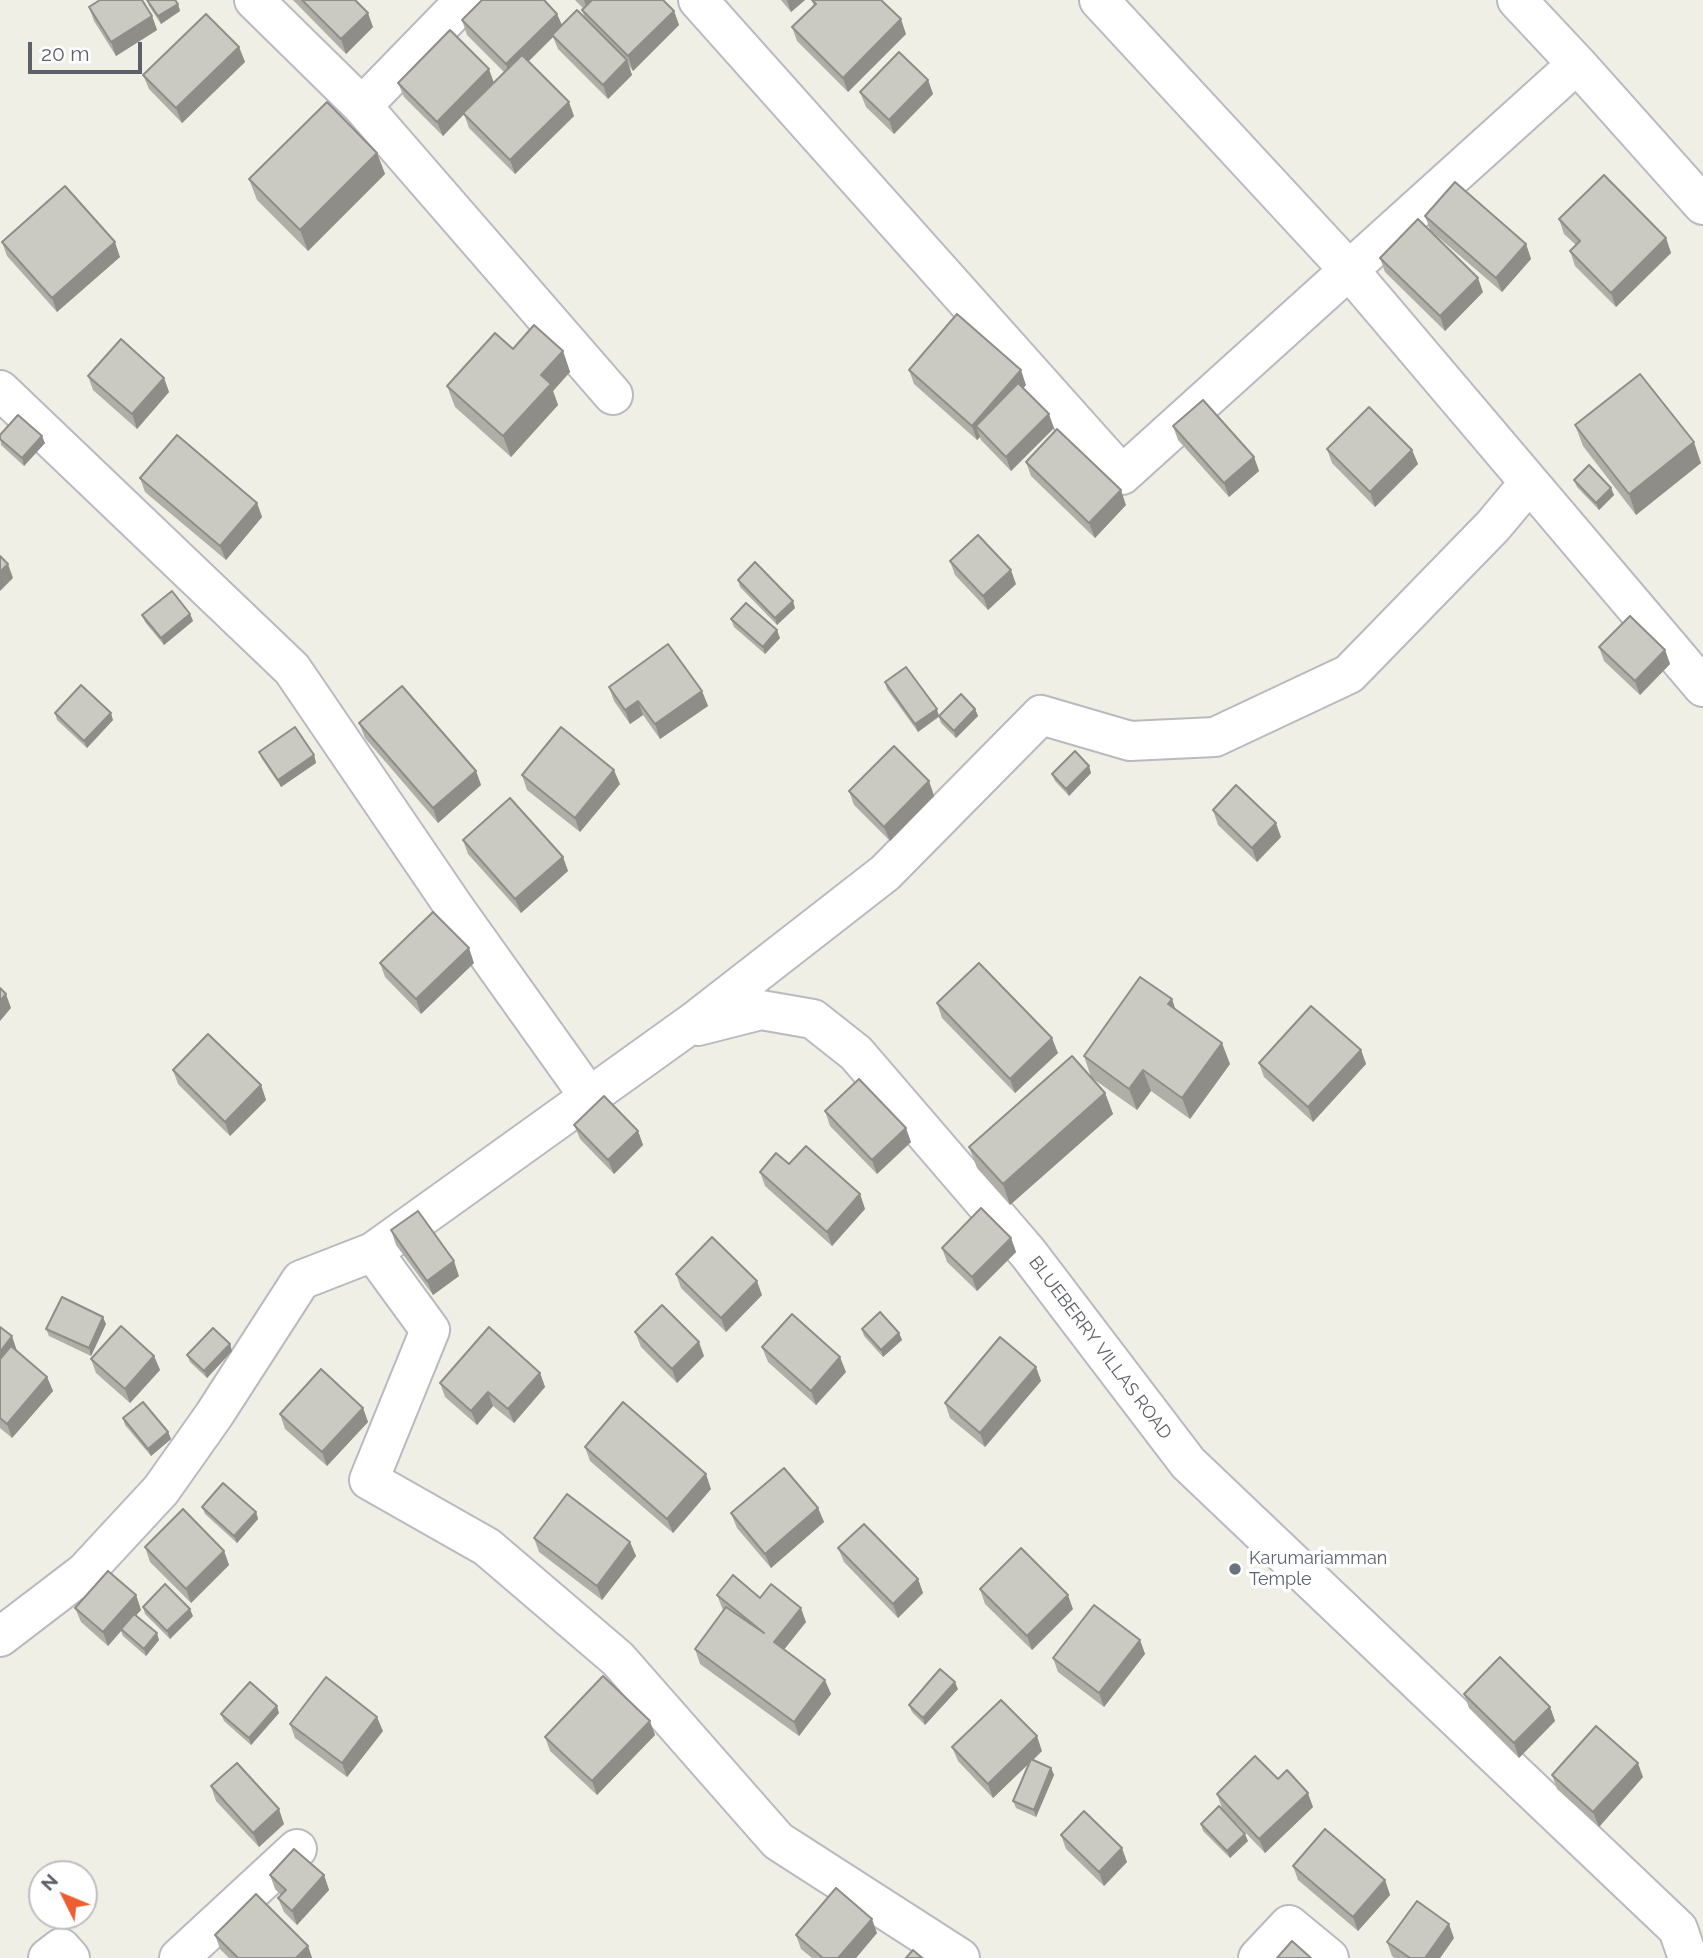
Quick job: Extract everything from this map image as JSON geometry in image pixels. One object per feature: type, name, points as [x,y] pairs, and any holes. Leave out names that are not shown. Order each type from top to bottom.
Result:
[{"type":"street","points":[[254,0],[362,106],[613,395]]},
{"type":"street","points":[[362,106],[465,0]]},
{"type":"street","points":[[698,0],[1122,475],[1577,64]]},
{"type":"street","points":[[1099,0],[1349,270],[1703,687]]},
{"type":"street","points":[[1517,0],[1703,205]]},
{"type":"street","points":[[0,390],[292,669],[454,907],[589,1095]]},
{"type":"street","points":[[0,1637],[85,1572],[161,1490],[214,1415],[301,1280],[373,1252],[682,1030],[885,873],[1041,716],[1130,741],[1215,737],[1349,674],[1493,526],[1529,483]]},
{"type":"street","name":"BLUEBERRY VILLAS ROAD","points":[[682,1030],[761,1010],[813,1019],[856,1053],[1028,1253],[1188,1463],[1678,1929],[1688,1958]]},
{"type":"street","points":[[373,1252],[430,1330],[369,1480],[487,1546],[618,1659],[778,1841],[960,1958]]},
{"type":"street","points":[[179,1958],[298,1849]]},
{"type":"street","points":[[1258,1958],[1289,1925],[1329,1958]]},
{"type":"street","points":[[48,1958],[61,1948],[70,1958]]},
{"type":"building","points":[[100,0],[142,0],[152,16],[111,42],[89,7]]},
{"type":"building","points":[[147,0],[175,0],[178,4],[158,16]]},
{"type":"building","points":[[302,0],[355,0],[368,13],[341,39]]},
{"type":"building","points":[[482,0],[544,0],[557,14],[506,64],[462,20]]},
{"type":"building","points":[[592,0],[663,0],[674,11],[628,56],[582,10]]},
{"type":"building","points":[[812,0],[881,0],[901,19],[843,78],[792,27],[816,4]]},
{"type":"building","points":[[577,10],[627,60],[603,85],[552,35]]},
{"type":"building","points":[[206,14],[239,47],[176,108],[143,75]]},
{"type":"building","points":[[450,30],[489,69],[437,122],[398,83]]},
{"type":"building","points":[[899,52],[928,80],[889,120],[860,92]]},
{"type":"building","points":[[522,55],[569,102],[510,160],[463,113]]},
{"type":"building","points":[[327,102],[377,153],[300,230],[249,179]]},
{"type":"building","points":[[1604,175],[1666,238],[1611,293],[1570,251],[1580,241],[1559,219]]},
{"type":"building","points":[[1455,182],[1526,244],[1496,278],[1425,216]]},
{"type":"building","points":[[65,186],[115,242],[52,298],[2,242]]},
{"type":"building","points":[[1418,219],[1478,278],[1440,316],[1380,258]]},
{"type":"building","points":[[957,314],[1021,370],[972,426],[909,370]]},
{"type":"building","points":[[534,325],[563,351],[541,375],[551,384],[503,436],[447,386],[495,333],[513,349]]},
{"type":"building","points":[[121,339],[164,378],[132,414],[88,376]]},
{"type":"building","points":[[1640,374],[1694,442],[1629,494],[1575,425]]},
{"type":"building","points":[[1018,383],[1049,414],[1006,457],[976,426]]},
{"type":"building","points":[[1203,400],[1254,457],[1224,483],[1173,426]]},
{"type":"building","points":[[1369,407],[1412,450],[1370,492],[1327,449]]},
{"type":"building","points":[[18,415],[42,436],[22,458],[0,439],[0,435]]},
{"type":"building","points":[[1057,429],[1121,490],[1089,523],[1026,462]]},
{"type":"building","points":[[177,435],[257,503],[220,546],[140,478]]},
{"type":"building","points":[[1589,465],[1611,488],[1596,503],[1574,480]]},
{"type":"building","points":[[978,535],[1011,570],[983,596],[950,561]]},
{"type":"building","points":[[0,556],[8,564],[0,572]]},
{"type":"building","points":[[755,562],[793,601],[775,618],[738,580]]},
{"type":"building","points":[[172,591],[190,614],[161,638],[142,615]]},
{"type":"building","points":[[746,603],[777,630],[763,647],[731,619]]},
{"type":"building","points":[[1630,616],[1665,650],[1635,681],[1599,647]]},
{"type":"building","points":[[668,644],[702,691],[655,724],[638,701],[625,710],[609,687]]},
{"type":"building","points":[[906,667],[937,709],[915,724],[885,682]]},
{"type":"building","points":[[81,685],[111,713],[84,741],[55,713]]},
{"type":"building","points":[[402,686],[476,771],[433,808],[359,723]]},
{"type":"building","points":[[961,694],[975,709],[954,731],[939,716]]},
{"type":"building","points":[[295,727],[314,755],[278,780],[259,752]]},
{"type":"building","points":[[561,727],[614,770],[575,818],[522,775]]},
{"type":"building","points":[[894,746],[929,781],[884,827],[849,791]]},
{"type":"building","points":[[1075,751],[1089,766],[1066,789],[1052,774]]},
{"type":"building","points":[[1236,785],[1276,823],[1252,848],[1213,810]]},
{"type":"building","points":[[510,798],[563,857],[515,899],[463,840]]},
{"type":"building","points":[[433,912],[469,948],[416,999],[380,963]]},
{"type":"building","points":[[979,963],[1052,1038],[1010,1079],[937,1003]]},
{"type":"building","points":[[1140,977],[1172,999],[1168,1004],[1222,1043],[1182,1098],[1143,1070],[1129,1089],[1084,1056]]},
{"type":"building","points":[[0,988],[6,994],[0,1001]]},
{"type":"building","points":[[1311,1006],[1361,1050],[1308,1107],[1259,1063]]},
{"type":"building","points":[[208,1034],[261,1085],[225,1122],[173,1070]]},
{"type":"building","points":[[1072,1056],[1105,1093],[1003,1184],[969,1147]]},
{"type":"building","points":[[859,1079],[906,1128],[872,1160],[825,1111]]},
{"type":"building","points":[[604,1096],[638,1131],[608,1160],[574,1125]]},
{"type":"building","points":[[806,1146],[860,1194],[827,1232],[760,1172],[776,1153],[789,1164]]},
{"type":"building","points":[[981,1208],[1011,1238],[972,1277],[942,1248]]},
{"type":"building","points":[[418,1211],[454,1261],[427,1281],[391,1230]]},
{"type":"building","points":[[712,1237],[757,1281],[721,1318],[676,1274]]},
{"type":"building","points":[[62,1297],[103,1317],[89,1348],[46,1329]]},
{"type":"building","points":[[662,1305],[699,1342],[672,1369],[635,1332]]},
{"type":"building","points":[[880,1312],[899,1333],[881,1350],[862,1329]]},
{"type":"building","points":[[792,1314],[840,1357],[811,1391],[762,1347]]},
{"type":"building","points":[[121,1326],[154,1356],[125,1389],[91,1359]]},
{"type":"building","points":[[0,1327],[12,1336],[0,1352]]},
{"type":"building","points":[[489,1327],[540,1373],[508,1409],[488,1392],[471,1411],[440,1383]]},
{"type":"building","points":[[213,1328],[230,1344],[204,1371],[187,1355]]},
{"type":"building","points":[[1000,1337],[1036,1367],[980,1433],[945,1403]]},
{"type":"building","points":[[11,1346],[47,1377],[7,1424],[0,1418],[0,1359]]},
{"type":"building","points":[[321,1369],[363,1408],[322,1452],[280,1414]]},
{"type":"building","points":[[143,1402],[168,1432],[148,1449],[123,1418]]},
{"type":"building","points":[[623,1402],[706,1474],[667,1519],[585,1447]]},
{"type":"building","points":[[784,1468],[818,1508],[765,1554],[731,1513]]},
{"type":"building","points":[[223,1483],[256,1512],[234,1536],[202,1507]]},
{"type":"building","points":[[567,1494],[630,1542],[597,1586],[534,1538]]},
{"type":"building","points":[[183,1509],[224,1551],[186,1589],[145,1547]]},
{"type":"building","points":[[864,1524],[918,1579],[893,1604],[838,1548]]},
{"type":"building","points":[[1021,1548],[1068,1595],[1027,1636],[980,1589]]},
{"type":"building","points":[[108,1571],[136,1595],[103,1632],[75,1608]]},
{"type":"building","points":[[733,1575],[760,1598],[771,1584],[801,1608],[774,1642],[825,1680],[794,1722],[695,1649],[726,1607],[764,1633],[717,1595]]},
{"type":"building","points":[[165,1584],[190,1609],[167,1631],[143,1607]]},
{"type":"building","points":[[1094,1605],[1140,1640],[1099,1693],[1053,1658]]},
{"type":"building","points":[[134,1614],[157,1633],[144,1649],[121,1629]]},
{"type":"building","points":[[1500,1657],[1550,1707],[1514,1743],[1464,1694]]},
{"type":"building","points":[[940,1669],[955,1682],[923,1718],[909,1705]]},
{"type":"building","points":[[603,1676],[650,1721],[592,1781],[545,1737]]},
{"type":"building","points":[[326,1677],[377,1717],[342,1763],[290,1724]]},
{"type":"building","points":[[250,1682],[277,1706],[249,1738],[221,1714]]},
{"type":"building","points":[[1001,1700],[1037,1736],[988,1784],[952,1747]]},
{"type":"building","points":[[1596,1726],[1638,1763],[1593,1812],[1552,1775]]},
{"type":"building","points":[[1255,1756],[1278,1779],[1287,1770],[1308,1793],[1259,1839],[1217,1794]]},
{"type":"building","points":[[1031,1759],[1051,1768],[1034,1810],[1013,1801]]},
{"type":"building","points":[[237,1763],[279,1809],[253,1833],[211,1786]]},
{"type":"building","points":[[1219,1806],[1245,1834],[1227,1851],[1201,1824]]},
{"type":"building","points":[[1084,1811],[1122,1848],[1099,1872],[1061,1835]]},
{"type":"building","points":[[1325,1829],[1385,1880],[1353,1917],[1293,1866]]},
{"type":"building","points":[[294,1849],[324,1875],[292,1911],[278,1898],[286,1890],[270,1875]]},
{"type":"building","points":[[836,1888],[872,1919],[838,1958],[823,1958],[796,1935]]},
{"type":"building","points":[[256,1894],[308,1946],[296,1958],[238,1958],[215,1935]]},
{"type":"building","points":[[1417,1901],[1449,1924],[1425,1958],[1410,1958],[1387,1942]]},
{"type":"building","points":[[1292,1941],[1311,1958],[1277,1958]]},
{"type":"building","points":[[913,1950],[922,1958],[906,1958]]},
{"type":"place","name":"Karumariamman Temple","points":[[1235,1569]]}]
